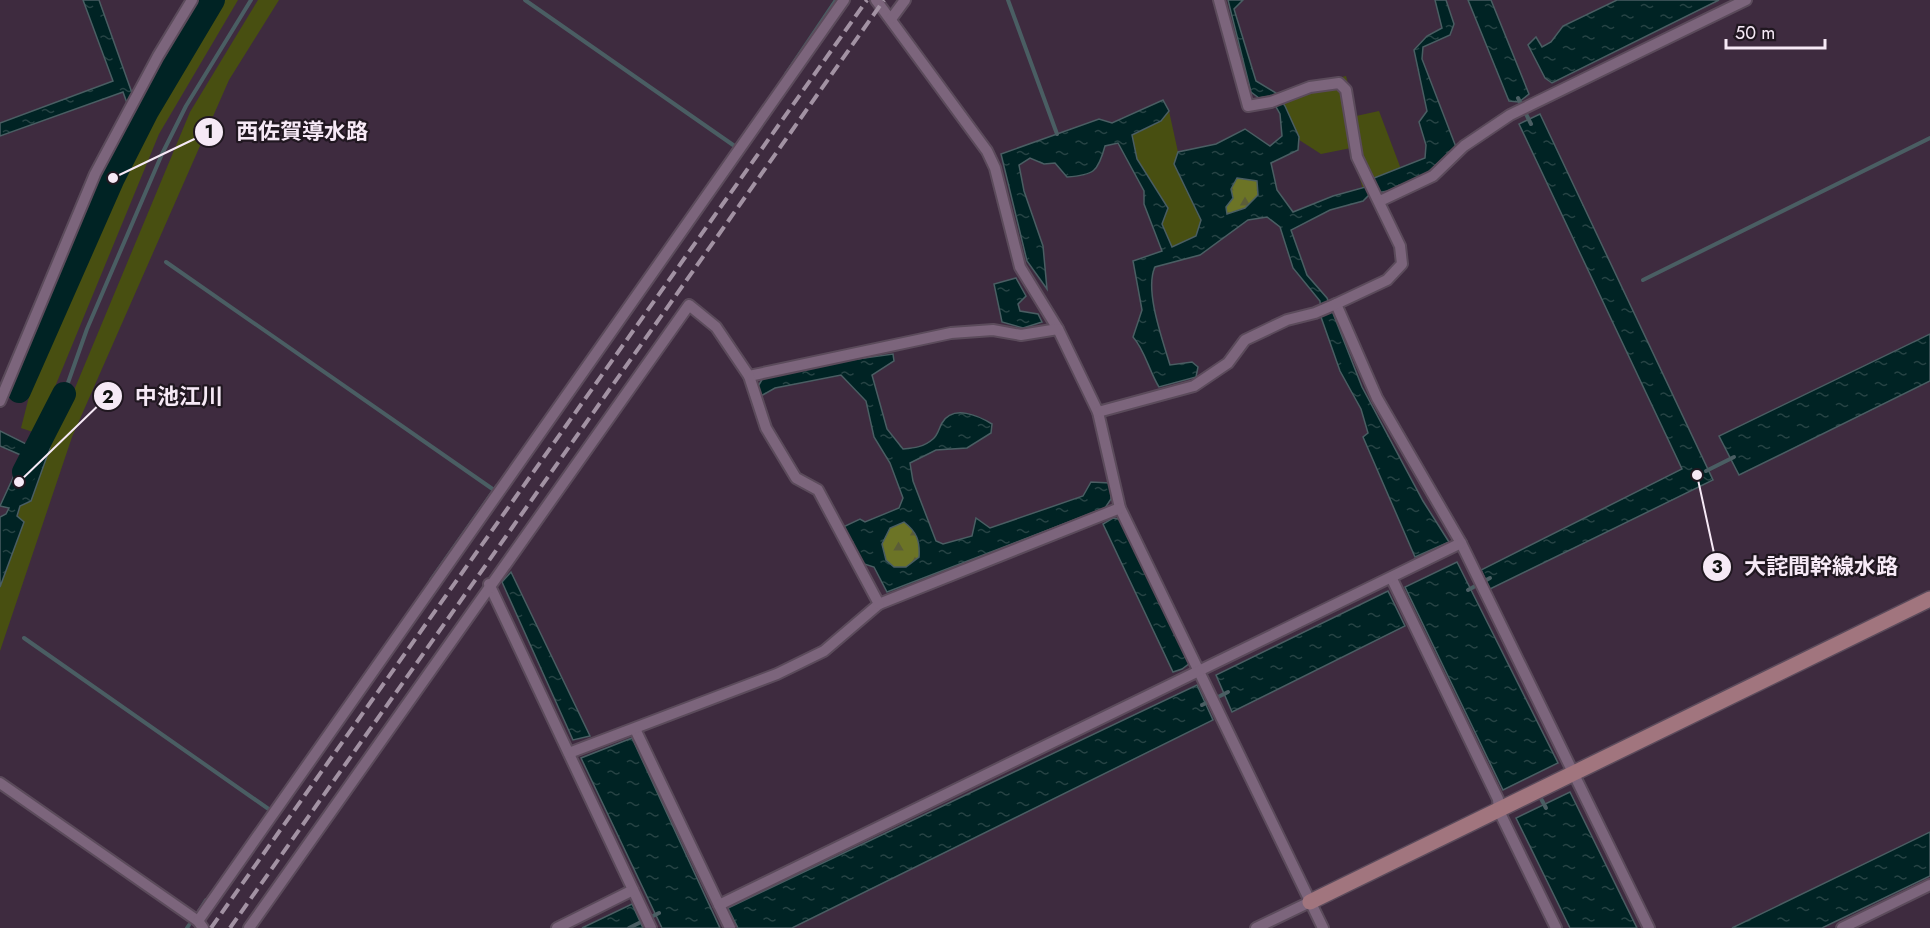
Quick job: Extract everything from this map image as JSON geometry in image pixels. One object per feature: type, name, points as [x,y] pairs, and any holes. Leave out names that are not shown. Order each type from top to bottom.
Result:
[{"type":"street","points":[[0,401],[95,174],[158,56],[192,0]]},
{"type":"street","points":[[0,783],[200,925],[844,0]]},
{"type":"street","points":[[876,0],[987,151],[995,168],[1020,267],[1058,329],[1098,412],[1120,508],[1323,928]]},
{"type":"street","points":[[891,19],[905,0]]},
{"type":"street","points":[[1098,412],[1194,386],[1227,363],[1245,340],[1287,320],[1315,313],[1336,304],[1387,279],[1402,264],[1400,246],[1357,157],[1346,90],[1339,83],[1310,87],[1248,106],[1219,0]]},
{"type":"street","points":[[1380,201],[1433,176],[1464,146],[1520,111],[1746,0]]},
{"type":"street","points":[[1336,304],[1377,398],[1479,577],[1649,928]]},
{"type":"street","points":[[249,928],[489,584],[689,305],[716,327],[750,381],[766,428],[796,478],[818,490],[879,604]]},
{"type":"street","points":[[750,381],[951,333],[993,330],[1021,335],[1058,329]]},
{"type":"street","points":[[568,753],[777,674],[824,651],[879,604],[1120,508]]},
{"type":"street","points":[[719,904],[1392,579],[1461,543]]},
{"type":"street","points":[[1392,579],[1498,799],[1498,811],[1556,928]]},
{"type":"street","points":[[489,584],[648,922]]},
{"type":"street","points":[[1256,928],[1545,789],[1930,599]]},
{"type":"street","points":[[636,729],[730,928]]},
{"type":"street","points":[[1842,928],[1930,885]]},
{"type":"street","points":[[557,928],[633,890]]},
{"type":"green space","points":[[222,0],[238,0],[159,134],[36,433],[21,428],[33,381],[139,144]]},
{"type":"green space","points":[[258,0],[279,0],[229,80],[72,437],[0,651],[0,587],[9,564],[20,506],[31,501],[50,448],[190,112]]},
{"type":"green space","points":[[1346,76],[1356,116],[1379,111],[1404,177],[1364,193],[1351,148],[1321,154],[1293,136],[1276,93]]},
{"type":"green space","points":[[1169,111],[1178,152],[1174,164],[1201,220],[1197,236],[1172,247],[1162,224],[1168,208],[1137,159],[1132,135],[1161,121]]},
{"type":"green space","points":[[1237,178],[1257,180],[1258,195],[1245,208],[1227,214],[1226,207],[1233,198],[1231,189]]},
{"type":"green space","points":[[904,522],[917,537],[919,557],[906,567],[894,567],[886,560],[882,544],[890,527]]},
{"type":"water","points":[[83,0],[99,0],[132,93],[127,103],[123,92],[0,136],[0,123],[113,81]]},
{"type":"water","points":[[1228,0],[1243,0],[1234,9],[1256,81],[1276,93],[1285,106],[1299,137],[1298,150],[1271,163],[1277,190],[1293,212],[1333,196],[1373,185],[1374,178],[1425,158],[1426,145],[1419,122],[1427,111],[1414,50],[1427,36],[1442,28],[1435,0],[1446,0],[1454,24],[1450,35],[1423,47],[1422,59],[1456,147],[1427,173],[1388,191],[1370,194],[1363,201],[1330,210],[1291,230],[1307,275],[1327,298],[1362,387],[1423,501],[1449,542],[1415,557],[1363,437],[1368,433],[1361,409],[1340,371],[1321,317],[1320,301],[1293,268],[1280,227],[1267,217],[1248,220],[1200,255],[1155,267],[1152,277],[1153,302],[1170,365],[1192,362],[1198,367],[1196,377],[1159,387],[1141,348],[1133,337],[1142,310],[1133,261],[1162,251],[1144,204],[1144,191],[1118,143],[1105,146],[1097,167],[1083,175],[1067,177],[1055,163],[1044,164],[1030,158],[1019,165],[1024,191],[1043,246],[1047,289],[1027,261],[1001,154],[1099,119],[1112,123],[1163,100],[1169,111],[1161,121],[1132,135],[1137,159],[1168,208],[1162,224],[1172,247],[1196,236],[1201,220],[1174,164],[1178,152],[1216,144],[1245,129],[1270,146],[1282,136],[1280,114],[1270,96],[1259,98],[1251,92]],"holes":[[[1237,178],[1257,181],[1258,195],[1245,208],[1227,214],[1226,207],[1233,198],[1231,189]]]},
{"type":"water","points":[[1468,0],[1491,0],[1529,94],[1519,102],[1509,101]]},
{"type":"water","points":[[1617,0],[1719,0],[1552,83],[1545,78],[1528,45],[1536,37],[1542,47],[1551,42],[1563,26]]},
{"type":"water","points":[[1540,114],[1713,480],[1490,589],[1481,570],[1682,469],[1519,124]]},
{"type":"water","points":[[1016,278],[1026,296],[1018,304],[1020,311],[1038,314],[1042,322],[1023,328],[1002,322],[994,284]]},
{"type":"water","points":[[1930,334],[1930,381],[1739,475],[1719,436]]},
{"type":"water","points":[[893,354],[894,361],[872,375],[887,429],[903,449],[919,447],[930,442],[936,436],[942,423],[953,414],[966,413],[992,424],[991,433],[967,448],[936,450],[910,463],[913,481],[936,541],[943,544],[972,536],[976,518],[990,528],[1083,496],[1091,482],[1110,483],[1111,499],[1105,508],[887,592],[874,567],[861,563],[843,527],[860,519],[865,522],[899,508],[903,498],[890,463],[874,437],[866,401],[841,375],[775,388],[759,397],[757,388],[763,378],[843,361]],"holes":[[[904,522],[917,537],[919,557],[906,567],[894,567],[886,560],[882,544],[890,528]]]},
{"type":"water","points":[[0,431],[26,444],[33,440],[50,448],[31,501],[20,506],[17,516],[24,522],[0,587],[0,517],[6,514],[9,508],[0,506],[23,456],[0,446]]},
{"type":"water","points":[[1113,518],[1120,519],[1190,663],[1182,669],[1173,672],[1103,524]]},
{"type":"water","points":[[1457,562],[1558,763],[1503,790],[1405,587]]},
{"type":"water","points":[[511,572],[590,736],[573,740],[502,582]]},
{"type":"water","points":[[1388,591],[1405,626],[1232,712],[1216,675]]},
{"type":"water","points":[[1197,685],[1213,720],[792,928],[738,928],[728,908]]},
{"type":"water","points":[[632,738],[720,928],[662,928],[581,758]]},
{"type":"water","points":[[1570,792],[1637,928],[1570,928],[1516,818]]},
{"type":"water","points":[[1930,832],[1930,876],[1822,928],[1732,928]]},
{"type":"water","points":[[632,904],[643,928],[582,928]]},
{"type":"waterway","points":[[19,391],[113,178],[147,111],[213,0]]},
{"type":"waterway","points":[[64,394],[87,329],[162,154],[186,106],[251,0]]},
{"type":"waterway","points":[[525,0],[736,147]]},
{"type":"waterway","points":[[786,74],[836,0]]},
{"type":"waterway","points":[[1008,0],[1057,134]]},
{"type":"waterway","points":[[1518,98],[1531,124]]},
{"type":"waterway","points":[[1643,280],[1930,138]]},
{"type":"waterway","points":[[166,262],[494,490]]},
{"type":"waterway","points":[[24,472],[64,394]]},
{"type":"waterway","points":[[1706,471],[1734,457]]},
{"type":"waterway","points":[[431,580],[497,486]]},
{"type":"waterway","points":[[1468,590],[1490,578]]},
{"type":"waterway","points":[[24,638],[270,810]]},
{"type":"waterway","points":[[1202,705],[1228,692]]},
{"type":"waterway","points":[[1538,793],[1546,808]]},
{"type":"waterway","points":[[199,911],[206,900]]},
{"type":"waterway","points":[[629,928],[659,913]]},
{"type":"railway","points":[[211,928],[867,0]]},
{"type":"railway","points":[[230,928],[884,0]]},
{"type":"place","name":"西佐賀導水路","points":[[113,178]]},
{"type":"place","name":"大詫間幹線水路","points":[[1697,475]]},
{"type":"place","name":"中池江川","points":[[19,482]]}]
